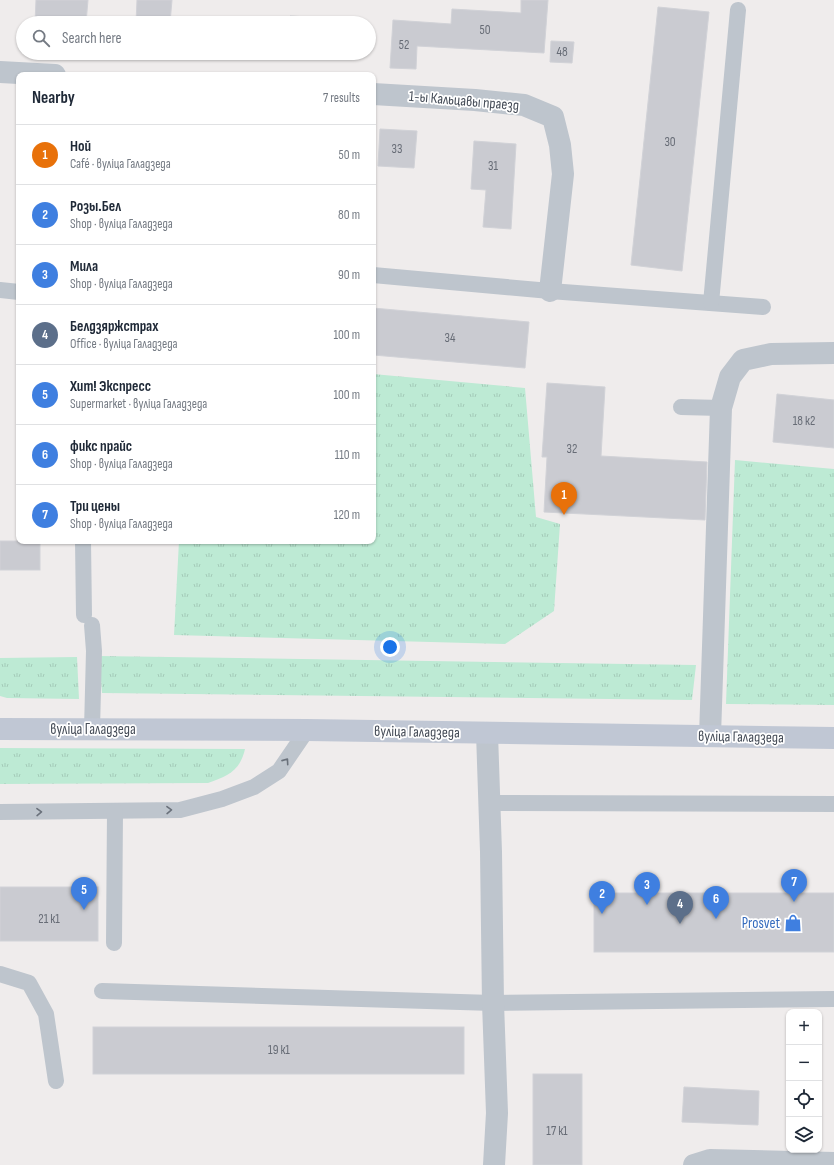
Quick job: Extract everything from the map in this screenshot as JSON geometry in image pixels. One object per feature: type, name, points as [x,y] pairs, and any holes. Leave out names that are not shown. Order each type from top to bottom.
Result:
[{"type":"main road","name":"вуліца Галадзеда","points":[[0,729],[307,730],[834,738]]},
{"type":"street","points":[[0,72],[16,73]]},
{"type":"street","name":"1-ы Кальцавы праезд","points":[[376,94],[475,100],[524,106],[553,117],[560,145],[563,174],[550,291]]},
{"type":"street","points":[[710,736],[721,408],[730,377],[743,360],[771,354],[834,353]]},
{"type":"street","points":[[487,733],[497,1112],[494,1165]]},
{"type":"street","points":[[694,1165],[710,1160],[834,1163]]},
{"type":"lane","points":[[712,303],[738,10]]},
{"type":"lane","points":[[376,275],[550,291],[763,307]]},
{"type":"lane","points":[[0,290],[16,292]]},
{"type":"lane","points":[[681,406],[721,408]]},
{"type":"lane","points":[[84,544],[88,620],[94,651],[92,729]]},
{"type":"lane","points":[[0,812],[180,810],[222,799],[254,787],[279,771],[307,730]]},
{"type":"lane","points":[[489,803],[834,804]]},
{"type":"lane","points":[[114,943],[115,811]]},
{"type":"lane","points":[[0,974],[29,983],[46,1014],[56,1081]]},
{"type":"lane","points":[[102,991],[493,1003],[834,999]]},
{"type":"green space","points":[[376,374],[525,388],[536,517],[560,524],[554,611],[505,644],[174,635],[179,544],[376,544]]},
{"type":"green space","points":[[735,460],[834,469],[834,705],[726,704]]},
{"type":"green space","points":[[99,656],[696,665],[692,700],[102,693]]},
{"type":"green space","points":[[77,657],[79,699],[7,698],[0,696],[0,658]]},
{"type":"green space","points":[[0,748],[245,749],[240,763],[232,772],[222,778],[208,783],[0,784]]},
{"type":"building","points":[[36,0],[88,0],[87,16],[35,16]]},
{"type":"building","points":[[137,0],[172,0],[171,16],[136,16]]},
{"type":"building","points":[[521,0],[548,0],[544,53],[417,46],[416,69],[390,68],[393,20],[451,24],[452,9],[521,13]]},
{"type":"building","points":[[658,7],[709,12],[682,271],[631,265]]},
{"type":"building","points":[[551,41],[574,42],[572,63],[550,62]]},
{"type":"building","points":[[380,129],[417,131],[414,168],[378,166]]},
{"type":"building","points":[[474,141],[516,144],[511,229],[483,227],[486,190],[471,189]]},
{"type":"building","points":[[376,308],[529,322],[525,368],[376,355]]},
{"type":"building","points":[[547,383],[605,387],[601,456],[707,462],[705,520],[544,512],[547,457],[542,457]]},
{"type":"building","points":[[777,394],[834,400],[834,448],[773,442]]},
{"type":"building","points":[[0,541],[16,541],[16,544],[40,544],[40,570],[0,570]]},
{"type":"building","points":[[0,887],[98,887],[98,941],[0,941]]},
{"type":"building","points":[[594,893],[834,893],[834,952],[594,952]]},
{"type":"building","points":[[93,1027],[464,1027],[464,1074],[93,1074]]},
{"type":"building","points":[[533,1074],[582,1074],[582,1165],[533,1165]]},
{"type":"building","points":[[684,1087],[759,1091],[758,1125],[682,1122]]},
{"type":"place","name":"Ной","points":[[564,515]]},
{"type":"place","name":"Три цены","points":[[794,902]]},
{"type":"place","name":"Мила","points":[[647,905]]},
{"type":"place","name":"Хит! Экспресс","points":[[84,910]]},
{"type":"place","name":"Розы.Бел","points":[[602,914]]},
{"type":"place","name":"фикс прайс","points":[[716,919]]},
{"type":"place","name":"Prosvet","points":[[793,923]]},
{"type":"place","name":"Белдзяржстрах","points":[[680,924]]}]
